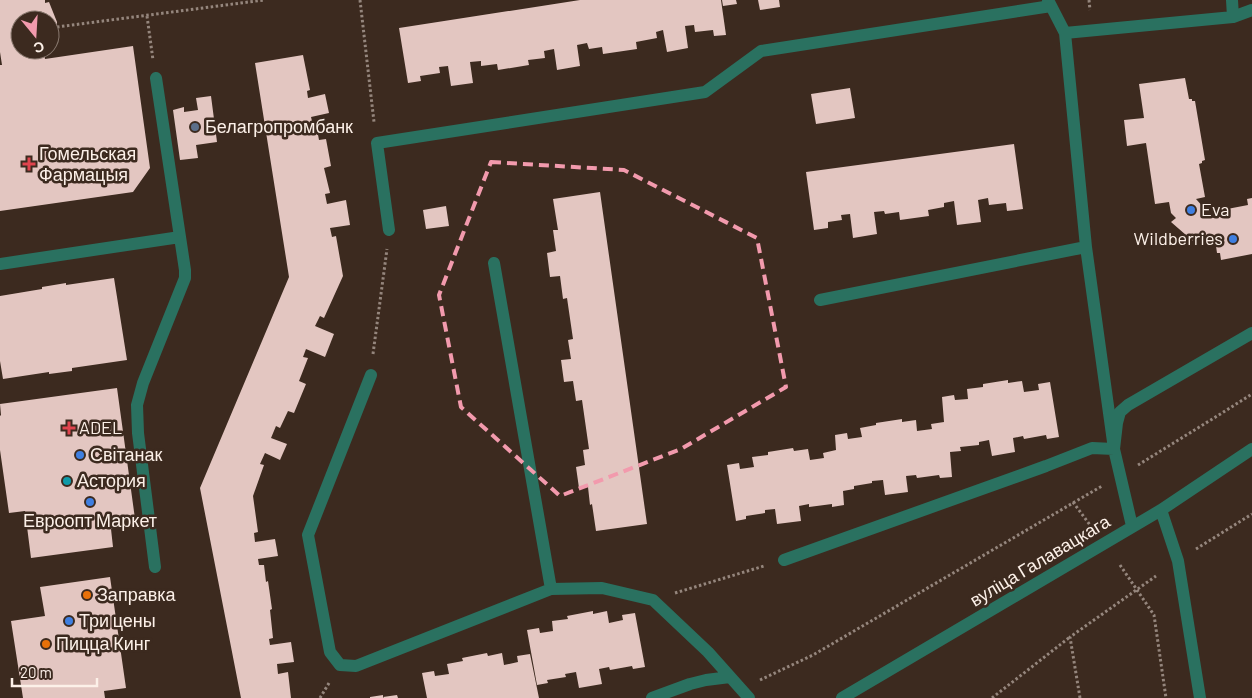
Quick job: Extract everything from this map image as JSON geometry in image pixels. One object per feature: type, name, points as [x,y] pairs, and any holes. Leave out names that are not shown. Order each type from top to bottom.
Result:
[{"type":"street","points":[[1232,0],[1234,17]]},
{"type":"street","points":[[390,230],[377,143],[705,92],[761,51],[1050,3],[1065,33],[1086,247],[1114,449],[1132,526]]},
{"type":"street","points":[[1065,33],[1234,17],[1252,10]]},
{"type":"street","points":[[155,567],[138,433],[137,405],[143,383],[185,278],[156,78]]},
{"type":"street","points":[[0,264],[180,237]]},
{"type":"street","points":[[820,300],[1086,247]]},
{"type":"street","points":[[494,263],[551,589]]},
{"type":"street","points":[[1114,449],[1120,412],[1128,405],[1252,333]]},
{"type":"street","points":[[371,375],[308,534],[330,652],[340,665],[356,666],[551,589],[602,588],[653,600],[708,652],[746,694]]},
{"type":"street","points":[[784,560],[1092,448],[1114,449]]},
{"type":"street","name":"вуліца Галавацкага","points":[[842,698],[1161,510],[1252,449]]},
{"type":"street","points":[[1161,510],[1178,561],[1200,698]]},
{"type":"street","points":[[652,698],[690,684],[730,677]]},
{"type":"path","points":[[60,27],[264,0]]},
{"type":"path","points":[[360,0],[377,143]]},
{"type":"path","points":[[147,16],[156,78]]},
{"type":"path","points":[[371,375],[390,230]]},
{"type":"path","points":[[746,694],[1072,502],[1120,476],[1252,394]]},
{"type":"path","points":[[1072,502],[1090,525]]},
{"type":"path","points":[[1195,550],[1252,514]]},
{"type":"path","points":[[653,600],[784,560]]},
{"type":"path","points":[[1120,566],[1154,615],[1166,698]]},
{"type":"path","points":[[992,698],[1070,636],[1156,576]]},
{"type":"path","points":[[1070,636],[1080,698]]},
{"type":"highlighted area","points":[[491,162],[624,170],[757,238],[786,387],[681,449],[560,496],[461,407],[439,295]]},
{"type":"building","points":[[0,0],[45,0],[45,3],[49,2],[52,10],[10,10],[10,60],[60,60],[60,57],[133,46],[150,168],[133,192],[0,211],[0,65],[2,65],[0,52]]},
{"type":"building","points":[[580,0],[721,0],[726,35],[714,36],[713,30],[695,32],[694,25],[685,26],[688,48],[667,52],[663,30],[656,32],[657,38],[636,42],[637,49],[603,54],[602,47],[589,49],[587,43],[577,45],[580,66],[557,70],[554,49],[544,51],[545,58],[528,60],[529,65],[498,70],[497,64],[481,66],[481,61],[470,62],[473,83],[451,86],[448,66],[439,67],[440,73],[420,76],[421,81],[408,83],[399,28]]},
{"type":"building","points":[[722,0],[736,0],[737,4],[723,6]]},
{"type":"building","points":[[758,0],[779,0],[780,7],[760,10]]},
{"type":"building","points":[[303,55],[310,90],[307,91],[308,98],[325,94],[329,113],[311,117],[313,125],[316,124],[319,140],[326,139],[331,166],[324,168],[330,193],[325,194],[327,204],[346,200],[350,225],[330,228],[332,237],[336,236],[343,276],[324,318],[320,316],[315,326],[334,334],[325,357],[306,349],[303,357],[308,358],[299,381],[306,384],[294,413],[288,411],[280,428],[276,426],[271,438],[287,444],[280,460],[265,453],[260,464],[264,465],[253,496],[258,532],[254,533],[255,542],[275,539],[278,556],[258,559],[259,565],[264,565],[272,609],[270,610],[273,638],[269,639],[270,645],[291,642],[294,662],[277,664],[278,674],[288,672],[291,698],[241,698],[200,488],[289,277],[255,63]]},
{"type":"building","points":[[1185,78],[1189,99],[1195,101],[1205,160],[1199,164],[1205,197],[1196,199],[1213,218],[1223,216],[1222,210],[1248,205],[1247,199],[1252,198],[1252,254],[1221,260],[1220,253],[1217,253],[1215,239],[1203,241],[1198,238],[1194,242],[1171,222],[1176,218],[1171,213],[1169,202],[1155,204],[1146,143],[1127,146],[1124,120],[1144,118],[1139,84]]},
{"type":"building","points":[[850,88],[855,118],[816,124],[811,94]]},
{"type":"building","name":"Белагропромбанк","points":[[211,96],[217,142],[196,145],[198,158],[180,160],[173,110],[184,107],[184,112],[198,110],[196,98]]},
{"type":"building","points":[[1014,144],[1023,209],[1007,211],[1006,203],[989,205],[988,198],[978,200],[981,222],[957,225],[954,201],[944,203],[944,207],[928,210],[929,216],[900,220],[899,212],[885,214],[884,211],[874,212],[877,234],[853,238],[850,214],[841,215],[842,220],[828,222],[828,228],[814,230],[806,172]]},
{"type":"building","points":[[600,192],[647,524],[596,531],[588,487],[579,488],[576,467],[585,465],[583,450],[589,449],[582,400],[576,401],[573,381],[564,382],[561,360],[571,359],[568,340],[573,339],[567,298],[563,299],[560,276],[550,277],[547,253],[556,251],[553,230],[558,230],[553,199]]},
{"type":"building","points":[[446,206],[449,226],[426,229],[423,210]]},
{"type":"building","points":[[114,278],[127,360],[72,368],[72,371],[49,374],[49,372],[3,379],[0,361],[0,296],[66,283],[66,285]]},
{"type":"building","points":[[1008,380],[1008,383],[1022,381],[1024,392],[1039,390],[1038,384],[1050,382],[1059,437],[1047,439],[1046,435],[1024,439],[1023,436],[1013,438],[1015,452],[992,456],[989,440],[979,442],[979,445],[960,447],[961,451],[950,452],[952,477],[940,478],[939,475],[917,478],[916,475],[906,476],[908,492],[885,495],[883,480],[854,486],[854,489],[843,491],[844,505],[832,507],[832,504],[809,507],[809,504],[799,506],[801,521],[777,524],[775,509],[765,510],[765,513],[746,516],[746,519],[736,521],[727,465],[739,463],[740,469],[754,467],[752,457],[793,448],[794,451],[808,449],[810,460],[824,458],[823,453],[836,450],[835,435],[847,433],[848,439],[862,437],[860,428],[876,425],[876,423],[902,419],[902,422],[916,420],[917,431],[932,429],[931,424],[944,422],[942,397],[954,395],[955,400],[968,399],[967,389]]},
{"type":"building","name":"Астория","points":[[117,388],[136,526],[111,529],[113,547],[31,558],[25,511],[9,513],[0,450],[0,404]]},
{"type":"building","points":[[110,577],[126,688],[104,691],[105,698],[23,698],[11,621],[45,616],[40,587]]},
{"type":"building","points":[[593,611],[593,614],[607,611],[609,623],[623,620],[622,615],[635,613],[645,667],[633,669],[632,666],[610,670],[609,667],[599,669],[602,684],[579,688],[576,672],[565,674],[566,677],[547,680],[548,683],[537,685],[527,630],[539,628],[540,633],[553,631],[552,621],[568,619],[567,616]]},
{"type":"building","points":[[487,653],[488,656],[502,653],[504,665],[518,662],[517,656],[530,654],[539,698],[427,698],[422,673],[434,671],[435,676],[449,674],[447,664],[463,661],[462,658]]},
{"type":"building","points":[[383,695],[383,698],[370,698],[370,697]]},
{"type":"building","points":[[397,695],[398,698],[383,697]]},
{"type":"place","name":"Белагропромбанк","points":[[195,127]]},
{"type":"place","name":"Гомельская Фармацыя","points":[[29,164]]},
{"type":"place","name":"Eva","points":[[1191,210]]},
{"type":"place","name":"Wildberries","points":[[1233,239]]},
{"type":"place","name":"ADEL","points":[[69,428]]},
{"type":"place","name":"Світанак","points":[[80,455]]},
{"type":"place","name":"Астория","points":[[67,481]]},
{"type":"place","name":"Евроопт Маркет","points":[[90,502]]},
{"type":"place","name":"Заправка","points":[[87,595]]},
{"type":"place","name":"Три цены","points":[[69,621]]},
{"type":"place","name":"Пицца Кинг","points":[[46,644]]}]
